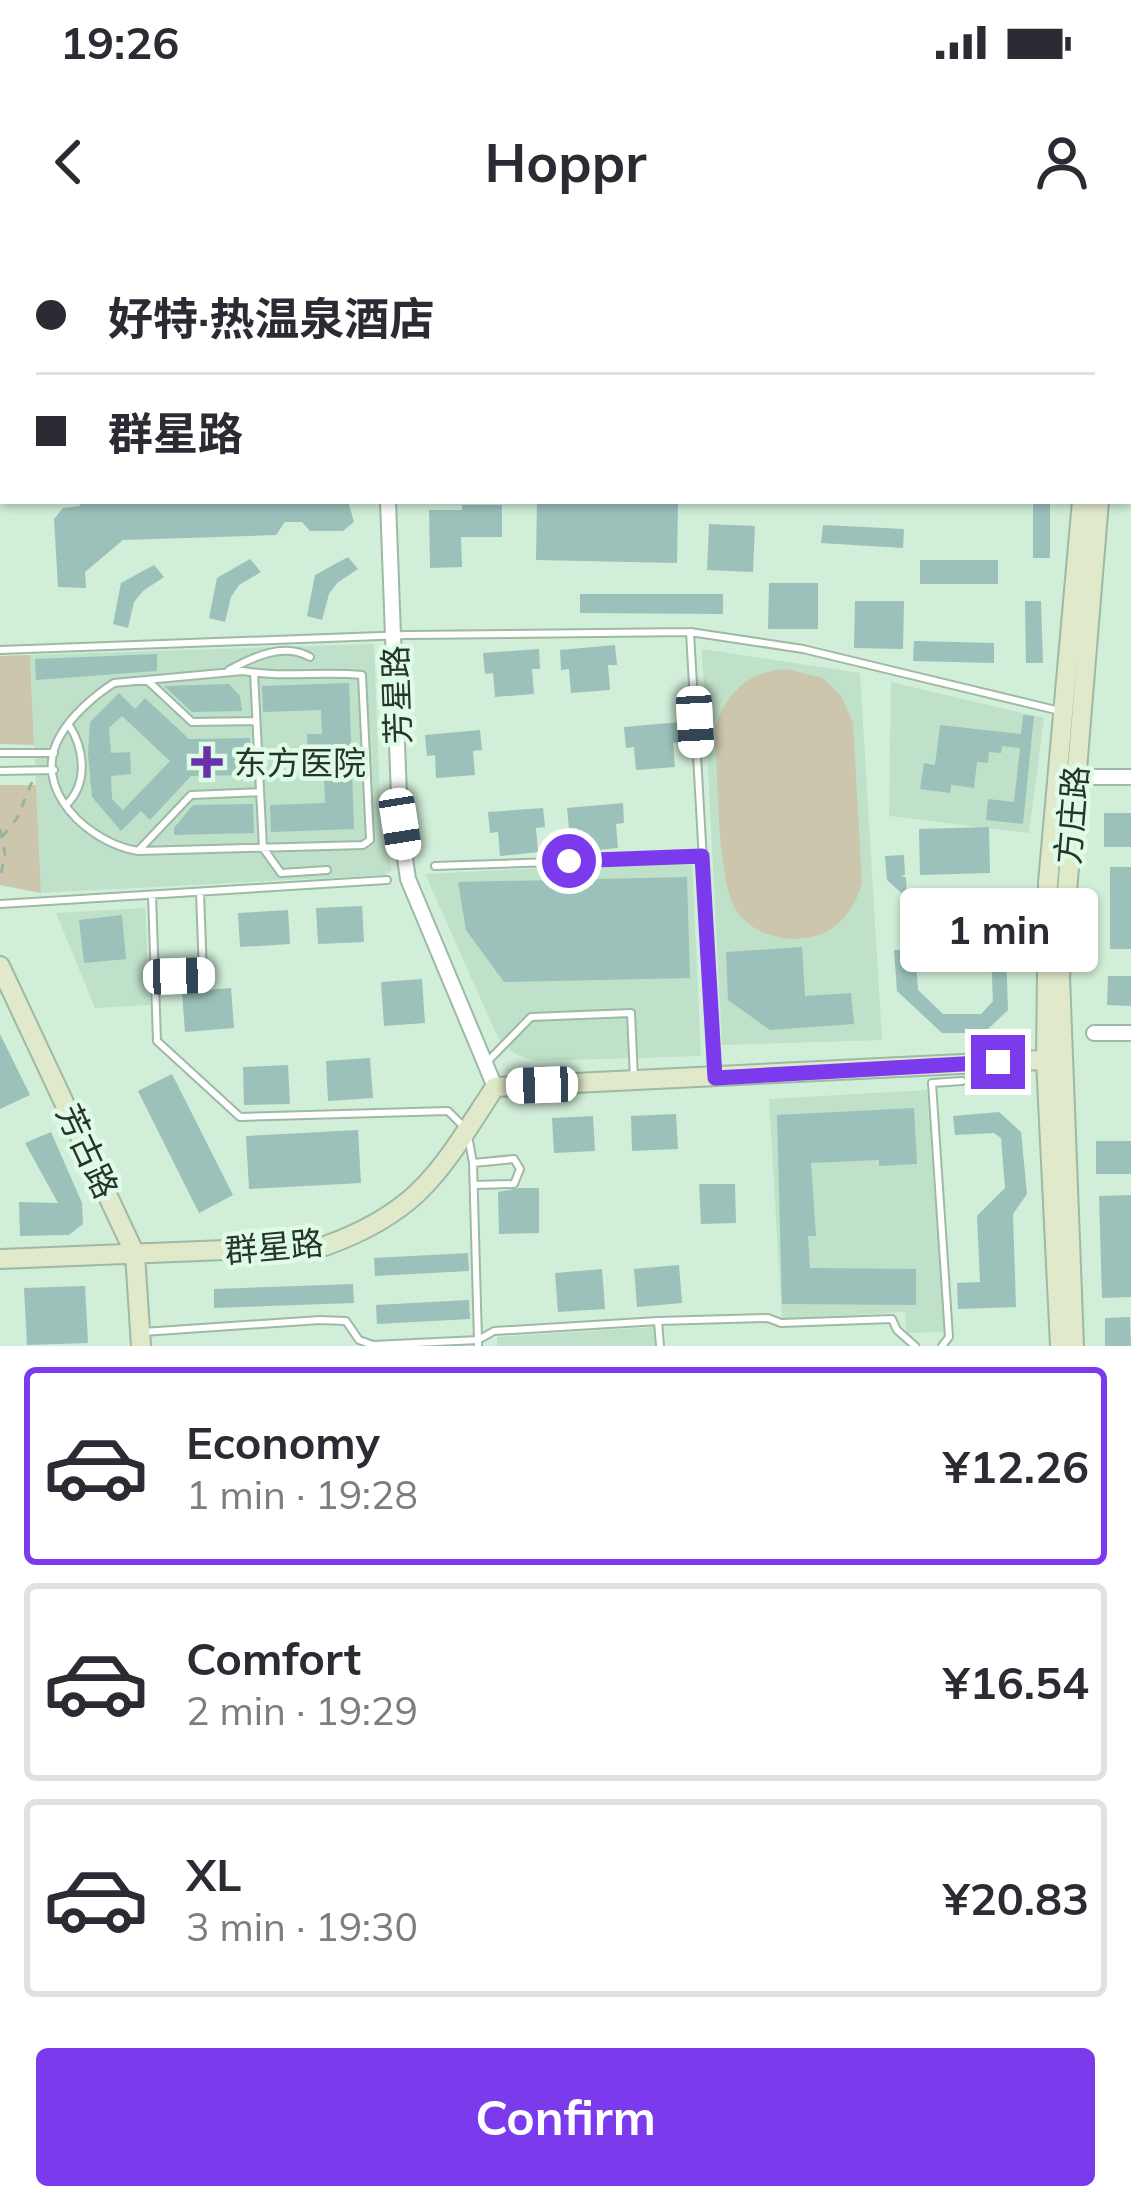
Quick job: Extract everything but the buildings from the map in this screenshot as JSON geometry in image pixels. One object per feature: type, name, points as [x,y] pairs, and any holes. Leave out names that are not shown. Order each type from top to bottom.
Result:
[{"type":"main road","name":"方庄路","points":[[1060,1346],[1048,883],[1082,504]]},
{"type":"main road","name":"方庄路","points":[[1074,1346],[1054,1059],[1099,504]]},
{"type":"main road","name":"芳古路","points":[[0,966],[135,1254],[140,1339]]},
{"type":"main road","points":[[495,1087],[1054,1059]]},
{"type":"main road","name":"群星路","points":[[0,1259],[325,1246],[369,1230],[429,1184],[495,1087]]},
{"type":"street","name":"芳星路","points":[[388,504],[400,824],[409,879],[495,1087]]},
{"type":"street","points":[[1075,777],[1131,777]]},
{"type":"street","points":[[1094,1033],[1131,1033]]},
{"type":"lane","points":[[690,632],[715,1078]]},
{"type":"lane","points":[[0,650],[394,635],[690,632],[803,649],[1063,712]]},
{"type":"lane","points":[[226,672],[274,651],[300,651],[310,657]]},
{"type":"lane","points":[[254,673],[263,848],[281,873],[327,870]]},
{"type":"lane","points":[[254,673],[274,677],[362,675],[370,840],[363,845],[115,847],[92,835],[66,805],[53,753],[60,735],[98,693],[114,683],[254,673]]},
{"type":"lane","points":[[147,680],[192,722],[256,721]]},
{"type":"lane","points":[[66,805],[82,784],[81,748],[69,725]]},
{"type":"lane","points":[[0,753],[53,753]]},
{"type":"lane","points":[[0,771],[54,770]]},
{"type":"lane","points":[[138,850],[191,794],[260,792]]},
{"type":"lane","points":[[435,866],[702,856]]},
{"type":"lane","points":[[0,904],[387,880]]},
{"type":"lane","points":[[154,976],[203,975],[200,892]]},
{"type":"lane","points":[[152,895],[157,1041],[240,1117],[448,1111],[467,1130],[473,1163],[478,1343]]},
{"type":"lane","points":[[486,1064],[531,1018],[632,1013],[634,1081]]},
{"type":"lane","points":[[942,1346],[949,1337],[932,1083],[962,1081]]},
{"type":"lane","points":[[473,1163],[514,1159],[520,1169],[514,1184],[473,1185]]},
{"type":"lane","points":[[140,1339],[320,1320],[346,1322],[359,1340],[373,1345],[478,1343],[494,1331],[658,1321],[892,1319],[915,1346]]},
{"type":"lane","points":[[658,1321],[659,1346]]},
{"type":"path","points":[[2,837],[17,818],[32,782]]},
{"type":"path","points":[[0,829],[4,854],[0,879]]},
{"type":"shaded area","name":"东方医院","points":[[374,644],[381,828],[392,870],[384,875],[41,893],[30,655]]},
{"type":"shaded area","points":[[702,649],[860,673],[882,1040],[722,1045]]},
{"type":"shaded area","points":[[30,655],[34,745],[0,744],[0,656]]},
{"type":"shaded area","points":[[787,669],[823,678],[841,696],[853,723],[862,883],[849,912],[835,926],[796,939],[752,926],[731,899],[722,852],[715,727],[726,703],[742,685],[762,674]]},
{"type":"shaded area","points":[[891,682],[1044,718],[1029,833],[889,816]]},
{"type":"shaded area","points":[[0,785],[36,785],[41,893],[0,885]]},
{"type":"shaded area","points":[[692,861],[701,1056],[535,1061],[515,1054],[498,1038],[425,874]]},
{"type":"shaded area","points":[[145,908],[150,1005],[95,1008],[56,913]]},
{"type":"shaded area","points":[[927,1090],[945,1332],[907,1333],[905,1312],[782,1319],[769,1099]]},
{"type":"shaded area","points":[[654,1327],[655,1346],[497,1346],[497,1337]]},
{"type":"place","name":"东方医院","points":[[207,762]]},
{"type":"route","points":[[569,861],[702,856],[715,1078],[998,1062]]}]
